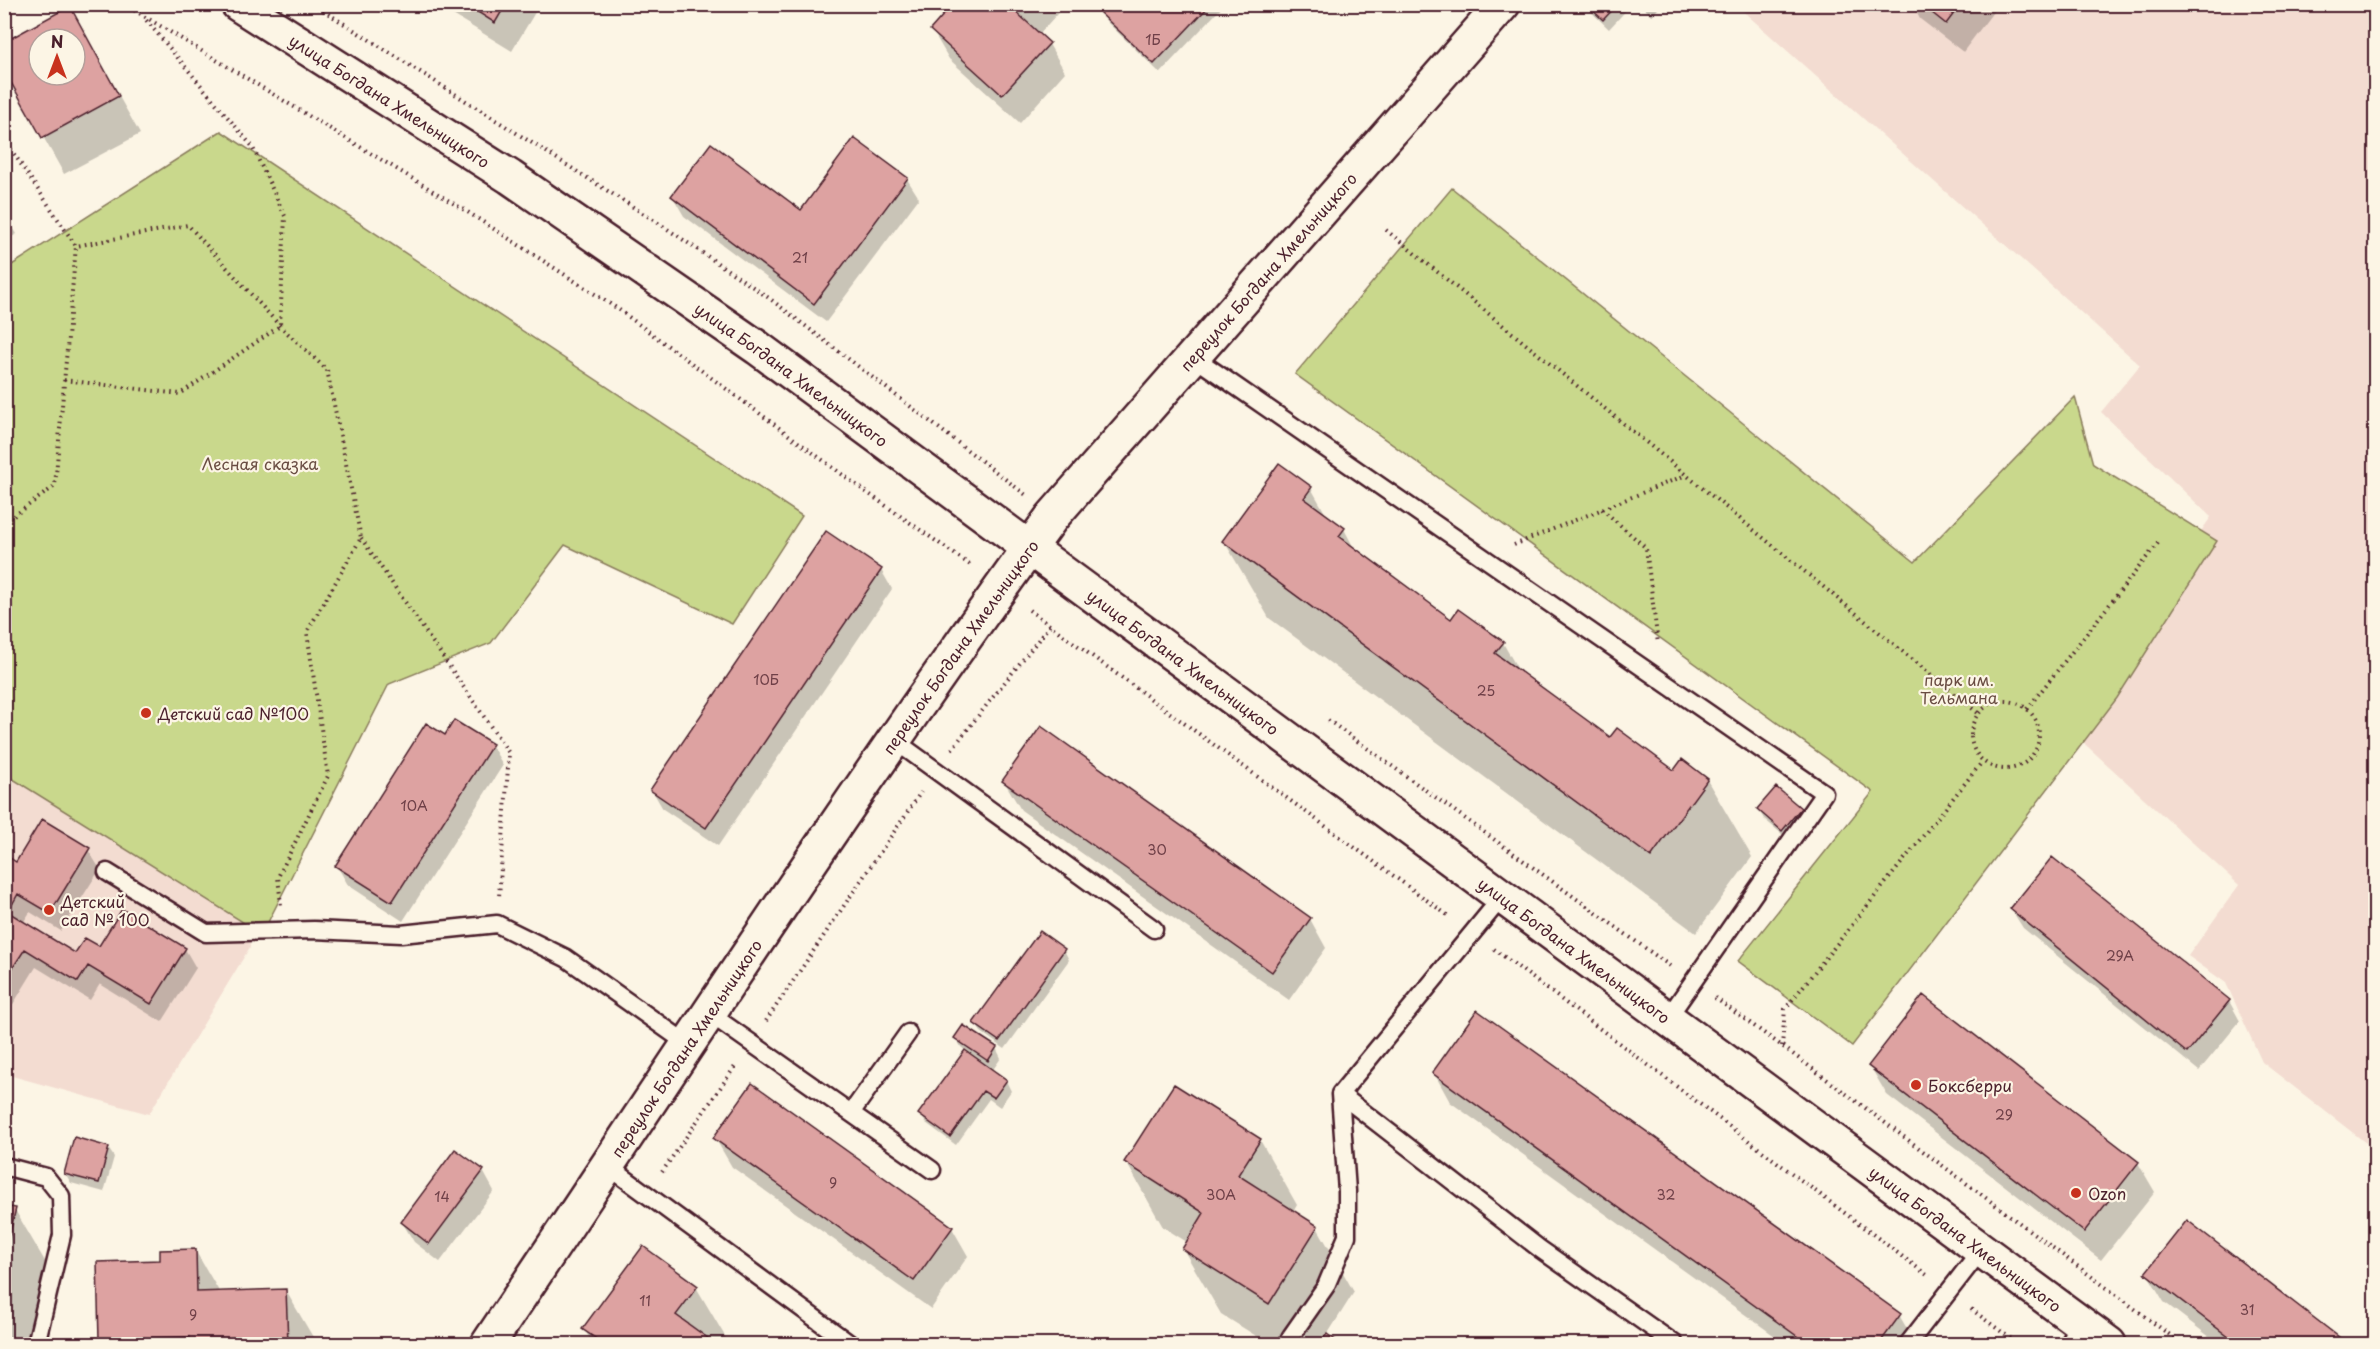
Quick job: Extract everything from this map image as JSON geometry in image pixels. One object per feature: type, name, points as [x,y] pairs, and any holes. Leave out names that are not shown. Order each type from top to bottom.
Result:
[{"type":"main road","name":"улица Богдана Хмельницкого","points":[[238,4],[510,177],[758,348],[1981,1250],[2075,1335],[2109,1344]]},
{"type":"main road","name":"переулок Богдана Хмельницкого","points":[[488,1344],[894,740],[999,588],[1052,517],[1503,4]]},
{"type":"lane","points":[[1192,357],[1824,793],[1667,1018]]},
{"type":"lane","points":[[894,740],[1154,929]]},
{"type":"lane","points":[[107,872],[206,933],[283,930],[401,934],[496,924],[566,958],[689,1045]]},
{"type":"lane","points":[[1287,1344],[1326,1286],[1347,1236],[1347,1191],[1340,1095],[1502,897]]},
{"type":"lane","points":[[710,1014],[932,1170]]},
{"type":"lane","points":[[851,1113],[908,1033]]},
{"type":"lane","points":[[1340,1095],[1540,1249],[1675,1344]]},
{"type":"lane","points":[[4,1166],[46,1177],[61,1196],[62,1235],[36,1344]]},
{"type":"lane","points":[[608,1166],[850,1344]]},
{"type":"lane","points":[[1908,1344],[1981,1250]]},
{"type":"path","points":[[124,4],[466,211],[618,309],[862,489],[944,545]]},
{"type":"path","points":[[313,4],[663,226],[769,298],[999,474]]},
{"type":"path","points":[[142,15],[252,146],[285,216],[280,326]]},
{"type":"path","points":[[4,139],[76,246],[55,486],[4,523]]},
{"type":"path","points":[[76,246],[188,225],[280,326],[327,370],[361,538],[509,753],[496,924]]},
{"type":"path","points":[[1386,230],[1978,713]]},
{"type":"path","points":[[64,380],[180,394],[280,326]]},
{"type":"path","points":[[1483,558],[1686,475]]},
{"type":"path","points":[[1602,509],[1646,548],[1663,682]]},
{"type":"path","points":[[283,930],[278,877],[328,776],[307,632],[361,538]]},
{"type":"path","points":[[2027,709],[2158,543]]},
{"type":"path","points":[[647,1195],[936,770],[1050,625],[1473,934],[2018,1344]]},
{"type":"path","points":[[2011,701],[2027,709],[2038,724],[2039,742],[2031,758],[2017,768],[1998,770],[1982,762],[1972,747],[1970,729],[1978,713],[1993,702],[2011,701]]},
{"type":"path","points":[[1323,716],[1493,841],[1782,1046],[2182,1344]]},
{"type":"path","points":[[1782,1046],[1785,1009],[1982,762]]},
{"type":"shaded area","points":[[1736,5],[2375,5],[2375,1150],[2262,1062],[2226,983],[2188,956],[2239,885],[2064,725],[2211,517],[2101,412],[2140,365]]},
{"type":"shaded area","points":[[4,662],[245,867],[250,947],[149,1114],[5,1074]]},
{"type":"green space","name":"Лесная сказка","points":[[221,131],[802,516],[732,624],[565,545],[491,643],[389,684],[262,934],[5,774],[4,270]]},
{"type":"green space","name":"парк им. Тельмана","points":[[1452,188],[1915,562],[2075,397],[2093,464],[2217,541],[2117,698],[1852,1046],[1738,961],[1873,792],[1295,374]]},
{"type":"building","points":[[465,4],[506,4],[495,23]]},
{"type":"building","points":[[953,4],[1023,4],[1016,12],[1050,43],[1002,95],[930,30]]},
{"type":"building","points":[[1108,4],[1211,4],[1154,64],[1100,13]]},
{"type":"building","points":[[1586,4],[1618,4],[1603,20]]},
{"type":"building","points":[[1921,4],[1961,4],[1946,24]]},
{"type":"building","points":[[70,6],[81,27],[32,27]]},
{"type":"building","points":[[27,29],[27,87],[87,87],[87,37],[119,96],[42,138],[4,70],[4,42]]},
{"type":"building","points":[[854,138],[908,178],[814,304],[671,196],[711,143],[801,210]]},
{"type":"building","points":[[1279,463],[1312,487],[1304,498],[1345,528],[1339,536],[1451,619],[1458,609],[1504,642],[1495,653],[1610,737],[1617,728],[1674,770],[1682,759],[1708,779],[1651,857],[1222,541]]},
{"type":"building","points":[[826,531],[882,569],[706,828],[650,790]]},
{"type":"building","points":[[454,720],[493,744],[392,902],[335,866],[426,723],[445,735]]},
{"type":"building","points":[[1041,726],[1311,918],[1272,972],[1002,781]]},
{"type":"building","points":[[1776,787],[1801,808],[1782,831],[1757,809]]},
{"type":"building","name":"Детский сад № 100","points":[[42,819],[90,848],[50,913],[18,894],[8,912],[75,953],[85,938],[99,946],[122,909],[186,948],[151,1004],[88,966],[78,982],[25,949],[4,981],[4,854],[16,862]]},
{"type":"building","points":[[2052,857],[2230,1000],[2187,1053],[2010,909]]},
{"type":"building","points":[[1040,931],[1065,949],[999,1041],[973,1023]]},
{"type":"building","points":[[1923,995],[2139,1162],[2084,1232],[1868,1066]]},
{"type":"building","points":[[1477,1010],[1901,1314],[1879,1344],[1808,1344],[1432,1073]]},
{"type":"building","points":[[963,1025],[997,1047],[988,1061],[954,1038]]},
{"type":"building","points":[[965,1050],[1007,1080],[994,1098],[983,1091],[950,1137],[918,1114]]},
{"type":"building","points":[[752,1083],[953,1227],[914,1281],[713,1138]]},
{"type":"building","points":[[1174,1084],[1261,1139],[1238,1175],[1318,1226],[1269,1304],[1182,1249],[1204,1213],[1124,1162]]},
{"type":"building","points":[[74,1137],[109,1147],[99,1183],[64,1174]]},
{"type":"building","points":[[455,1149],[484,1170],[429,1244],[401,1222]]},
{"type":"building","points":[[4,1206],[16,1208],[4,1258]]},
{"type":"building","points":[[2187,1220],[2348,1344],[2238,1344],[2145,1273]]},
{"type":"building","points":[[643,1246],[698,1286],[676,1315],[716,1344],[604,1344],[582,1329]]},
{"type":"building","points":[[196,1249],[197,1292],[286,1289],[288,1344],[189,1344],[189,1337],[99,1339],[97,1262],[160,1260],[160,1250]]},
{"type":"building","points":[[1327,1334],[1341,1344],[1318,1344]]},
{"type":"place","name":"Детский сад №100","points":[[146,713]]},
{"type":"place","name":"Детский сад № 100","points":[[49,910]]},
{"type":"place","name":"Боксберри","points":[[1916,1085]]},
{"type":"place","name":"Ozon","points":[[2076,1193]]}]
